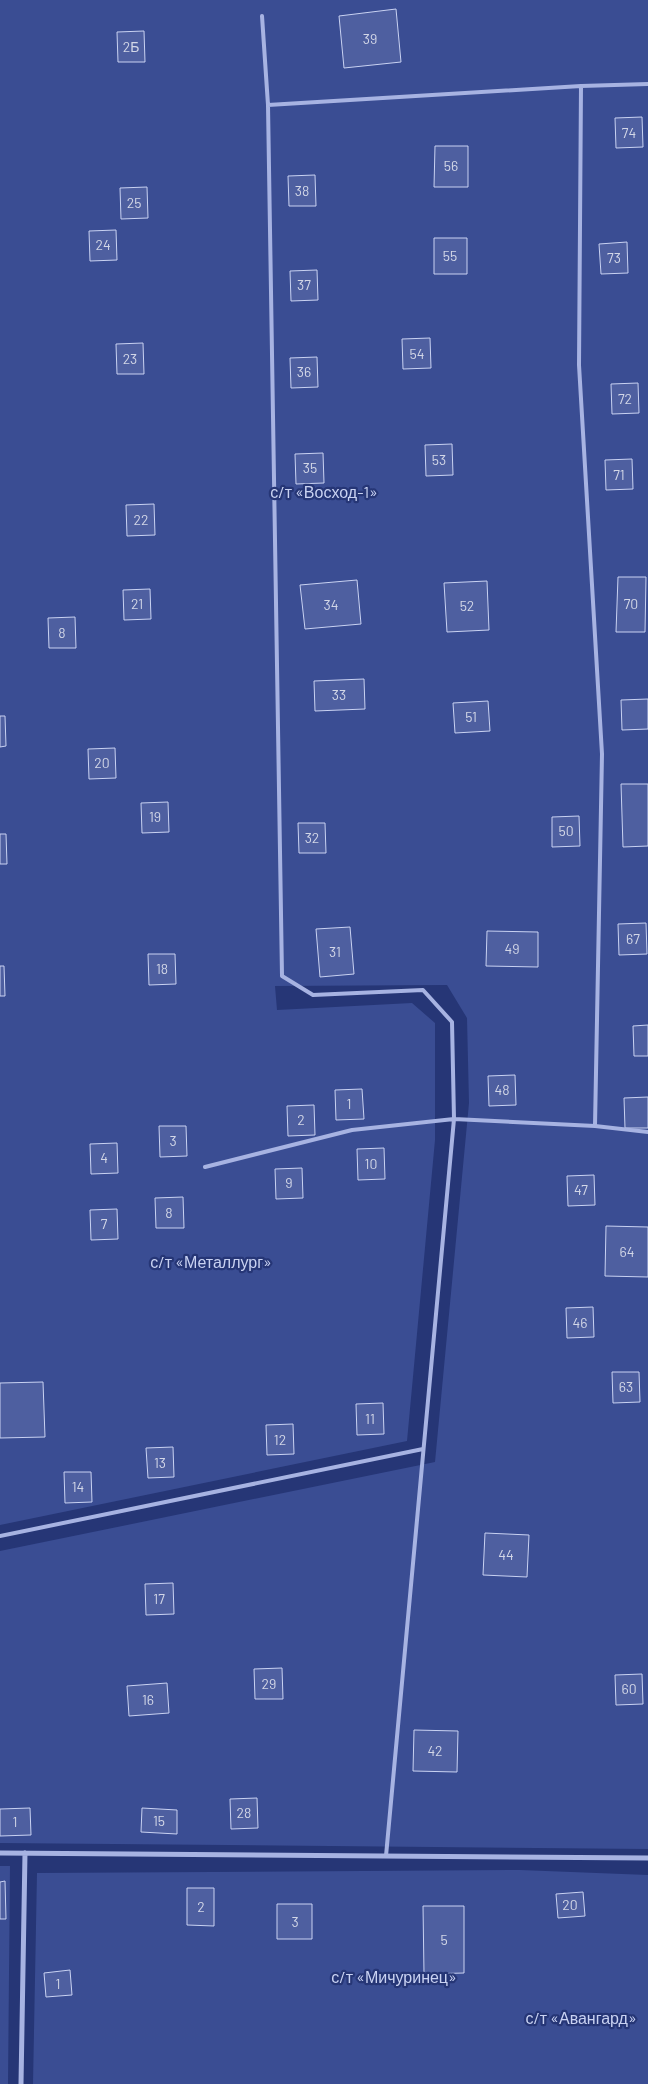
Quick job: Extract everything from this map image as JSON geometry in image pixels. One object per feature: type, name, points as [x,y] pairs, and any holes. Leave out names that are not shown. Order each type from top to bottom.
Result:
[{"type":"street","points":[[0,1853],[648,1858]]},
{"type":"street","points":[[21,2084],[25,1853]]},
{"type":"lane","points":[[262,16],[268,105],[282,976],[313,995],[422,990],[452,1022],[454,1119],[386,1856]]},
{"type":"lane","points":[[268,105],[581,86],[648,84]]},
{"type":"lane","points":[[581,86],[579,365],[602,754],[595,1126]]},
{"type":"lane","points":[[205,1167],[352,1130],[454,1119],[595,1126],[648,1132]]},
{"type":"lane","points":[[0,1536],[424,1449]]},
{"type":"green space","name":"с/т «Восход-1»","points":[[0,0],[648,0],[648,1849],[0,1843],[0,1551],[435,1462],[469,1103],[467,1018],[447,985],[275,986],[277,1010],[412,1003],[435,1023],[435,1140],[407,1441],[0,1525]]},
{"type":"green space","points":[[0,1866],[10,1866],[8,2084],[0,2084]]},
{"type":"green space","name":"с/т «Мичуринец»","points":[[520,1870],[648,1875],[648,2084],[33,2084],[37,1873]]},
{"type":"building","points":[[396,9],[401,62],[344,68],[339,16]]},
{"type":"building","points":[[144,31],[145,62],[118,62],[117,32]]},
{"type":"building","points":[[642,117],[643,147],[616,148],[615,118]]},
{"type":"building","points":[[435,146],[468,146],[468,187],[434,187]]},
{"type":"building","points":[[315,175],[316,206],[289,206],[288,176]]},
{"type":"building","points":[[147,187],[148,218],[121,219],[120,188]]},
{"type":"building","points":[[116,230],[117,260],[90,261],[89,231]]},
{"type":"building","points":[[434,238],[467,238],[467,274],[434,274]]},
{"type":"building","points":[[627,242],[628,273],[601,274],[599,244]]},
{"type":"building","points":[[317,270],[318,300],[291,301],[290,271]]},
{"type":"building","points":[[430,338],[431,368],[403,369],[402,339]]},
{"type":"building","points":[[143,343],[144,374],[117,374],[116,344]]},
{"type":"building","points":[[317,357],[318,387],[291,388],[290,358]]},
{"type":"building","points":[[638,383],[639,413],[612,414],[611,384]]},
{"type":"building","points":[[452,444],[453,475],[426,476],[425,445]]},
{"type":"building","points":[[323,453],[324,483],[296,484],[295,454]]},
{"type":"building","points":[[632,459],[633,489],[606,490],[605,460]]},
{"type":"building","points":[[154,504],[155,535],[127,536],[126,505]]},
{"type":"building","points":[[618,577],[646,577],[645,632],[616,632]]},
{"type":"building","points":[[357,580],[361,624],[305,629],[300,585]]},
{"type":"building","points":[[487,581],[489,630],[447,632],[444,583]]},
{"type":"building","points":[[150,589],[151,619],[124,620],[123,590]]},
{"type":"building","points":[[75,617],[76,648],[49,648],[48,618]]},
{"type":"building","points":[[364,679],[365,709],[315,711],[314,681]]},
{"type":"building","points":[[648,699],[648,729],[622,730],[621,700]]},
{"type":"building","points":[[488,701],[490,731],[455,733],[453,703]]},
{"type":"building","points":[[0,716],[5,716],[6,746],[0,747]]},
{"type":"building","points":[[115,748],[116,778],[89,779],[88,749]]},
{"type":"building","points":[[621,784],[648,784],[648,846],[623,847]]},
{"type":"building","points":[[168,802],[169,832],[142,833],[141,803]]},
{"type":"building","points":[[579,816],[580,846],[552,847],[552,817]]},
{"type":"building","points":[[298,823],[325,823],[326,853],[299,853]]},
{"type":"building","points":[[0,834],[6,834],[7,864],[0,864]]},
{"type":"building","points":[[646,923],[647,954],[619,955],[618,924]]},
{"type":"building","points":[[350,927],[354,974],[320,977],[316,929]]},
{"type":"building","points":[[487,931],[538,932],[538,967],[486,966]]},
{"type":"building","points":[[148,954],[175,954],[176,984],[149,985]]},
{"type":"building","points":[[0,966],[4,966],[5,996],[0,996]]},
{"type":"building","points":[[648,1025],[648,1056],[634,1056],[633,1026]]},
{"type":"building","points":[[515,1075],[516,1105],[489,1106],[488,1076]]},
{"type":"building","points":[[362,1089],[364,1119],[336,1120],[335,1090]]},
{"type":"building","points":[[648,1097],[648,1128],[625,1128],[624,1098]]},
{"type":"building","points":[[314,1105],[315,1135],[288,1136],[287,1106]]},
{"type":"building","points":[[159,1126],[186,1126],[187,1156],[160,1157]]},
{"type":"building","points":[[117,1143],[118,1173],[91,1174],[90,1144]]},
{"type":"building","points":[[384,1148],[385,1179],[358,1180],[357,1149]]},
{"type":"building","points":[[302,1168],[303,1198],[276,1199],[275,1169]]},
{"type":"building","points":[[594,1175],[595,1205],[568,1206],[567,1176]]},
{"type":"building","points":[[183,1197],[184,1228],[156,1228],[155,1198]]},
{"type":"building","points":[[117,1209],[118,1239],[91,1240],[90,1210]]},
{"type":"building","points":[[606,1226],[648,1227],[648,1277],[605,1276]]},
{"type":"building","points":[[593,1307],[594,1337],[567,1338],[566,1308]]},
{"type":"building","points":[[612,1372],[639,1372],[640,1402],[613,1403]]},
{"type":"building","points":[[43,1382],[45,1437],[0,1438],[0,1383]]},
{"type":"building","points":[[383,1403],[384,1434],[357,1435],[356,1404]]},
{"type":"building","points":[[293,1424],[294,1454],[267,1455],[266,1425]]},
{"type":"building","points":[[173,1447],[174,1477],[148,1478],[146,1448]]},
{"type":"building","points":[[64,1472],[91,1472],[92,1502],[65,1503]]},
{"type":"building","points":[[485,1533],[529,1535],[527,1577],[483,1575]]},
{"type":"building","points":[[173,1583],[174,1614],[146,1615],[145,1584]]},
{"type":"building","points":[[282,1668],[283,1699],[255,1699],[254,1669]]},
{"type":"building","points":[[642,1674],[643,1704],[616,1705],[615,1675]]},
{"type":"building","points":[[167,1683],[169,1713],[129,1716],[127,1686]]},
{"type":"building","points":[[414,1730],[458,1731],[457,1772],[413,1771]]},
{"type":"building","points":[[257,1798],[258,1828],[231,1829],[230,1799]]},
{"type":"building","points":[[30,1808],[31,1835],[0,1836],[0,1809]]},
{"type":"building","points":[[142,1808],[177,1810],[177,1834],[141,1832]]},
{"type":"building","points":[[5,1881],[6,1919],[0,1919],[0,1882]]},
{"type":"building","points":[[187,1888],[214,1888],[214,1926],[187,1925]]},
{"type":"building","points":[[583,1892],[585,1916],[558,1918],[556,1894]]},
{"type":"building","points":[[277,1904],[312,1904],[312,1939],[277,1939]]},
{"type":"building","points":[[423,1906],[464,1906],[464,1973],[424,1974]]},
{"type":"building","points":[[70,1970],[72,1995],[46,1997],[44,1973]]},
{"type":"park label","name":"с/т «Металлург»","points":[[211,1262]]},
{"type":"park label","name":"с/т «Авангард»","points":[[581,2018]]}]
